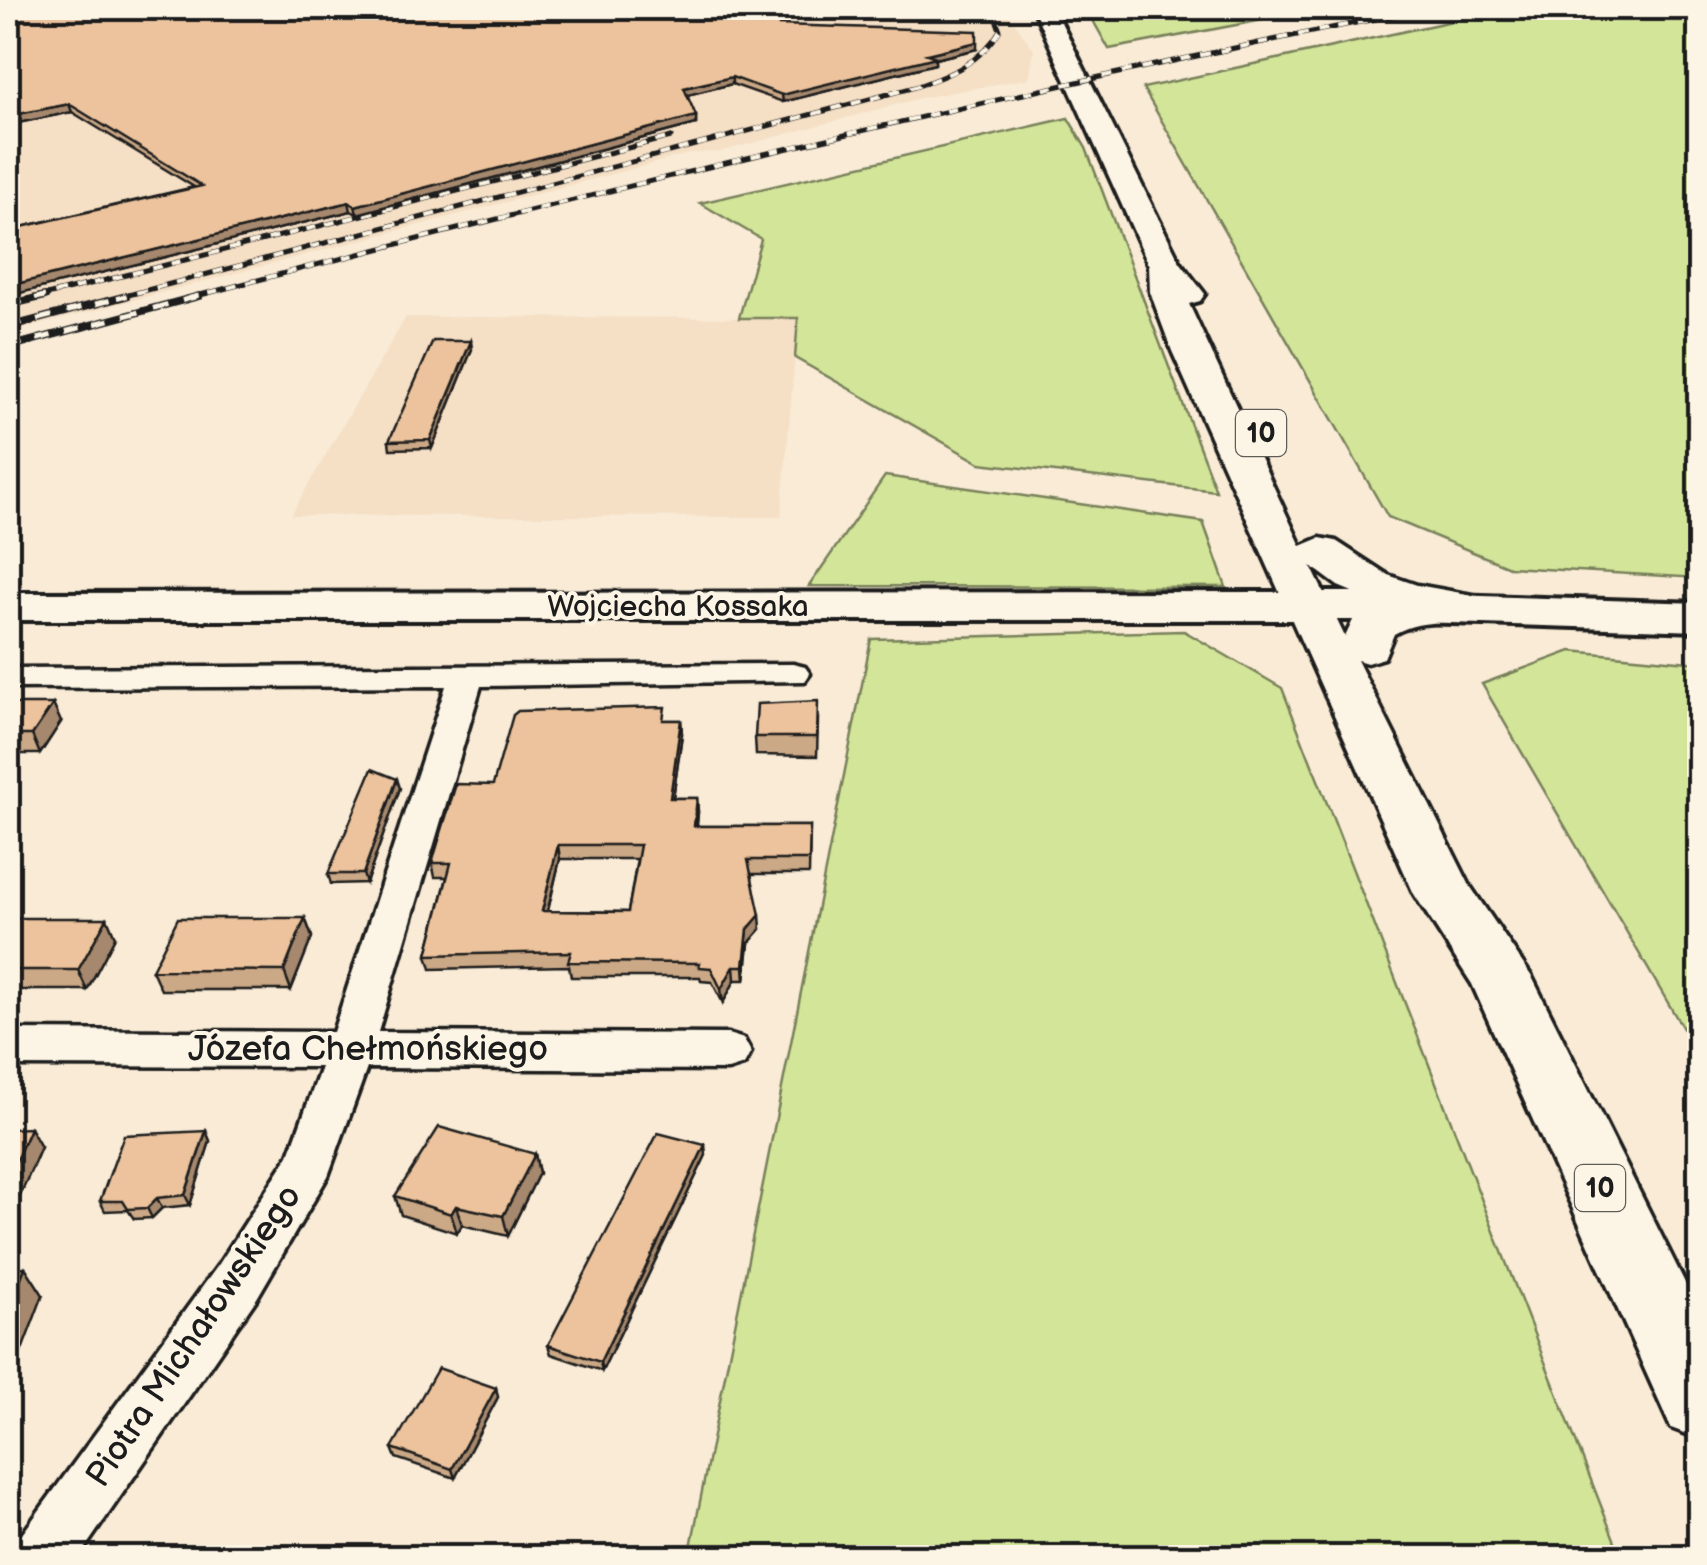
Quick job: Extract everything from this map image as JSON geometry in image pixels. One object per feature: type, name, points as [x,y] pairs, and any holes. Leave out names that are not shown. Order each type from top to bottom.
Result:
[{"type":"highway","name":"10","points":[[1043,8],[1165,266],[1188,294],[1219,350],[1320,551],[1340,620],[1444,894],[1500,977],[1700,1400]]},
{"type":"highway","name":"10","points":[[1165,266],[1166,292],[1190,350],[1340,620],[1479,896],[1500,977]]},
{"type":"highway","points":[[1320,551],[1372,588],[1454,608]]},
{"type":"highway","points":[[1340,620],[1371,628],[1383,619],[1412,609],[1454,608]]},
{"type":"street","name":"Wojciecha Kossaka","points":[[8,606],[1340,620]]},
{"type":"street","points":[[1454,608],[1700,617]]},
{"type":"street","points":[[8,678],[793,674]]},
{"type":"street","name":"Piotra Michałowskiego","points":[[41,1558],[238,1281],[296,1191],[321,1137],[467,676]]},
{"type":"street","name":"Józefa Chełmońskiego","points":[[8,1048],[728,1052]]},
{"type":"shaded area","points":[[8,8],[1004,8],[1034,50],[1029,78],[920,98],[719,152],[692,153],[8,333]]},
{"type":"shaded area","points":[[406,317],[798,318],[781,517],[291,515]]},
{"type":"green space","points":[[1086,8],[1326,8],[1109,49]]},
{"type":"green space","points":[[1512,8],[1699,8],[1699,578],[1509,567],[1388,517],[1143,88]]},
{"type":"green space","points":[[1068,118],[1086,148],[1216,491],[980,463],[795,358],[798,318],[739,318],[761,239],[700,203]]},
{"type":"green space","points":[[885,476],[1203,522],[1226,587],[809,586]]},
{"type":"green space","points":[[1184,631],[1282,688],[1621,1557],[689,1557],[871,639]]},
{"type":"green space","points":[[1571,651],[1699,663],[1699,1056],[1482,684]]},
{"type":"building","points":[[8,8],[815,8],[778,15],[779,25],[977,31],[977,42],[927,54],[936,57],[782,95],[732,77],[684,88],[696,116],[355,206],[349,202],[8,286],[8,230],[202,186],[69,104],[8,116],[8,24],[14,22],[8,19]]},
{"type":"building","points":[[433,341],[471,341],[430,440],[389,441]]},
{"type":"building","points":[[818,701],[817,737],[755,737],[757,704]]},
{"type":"building","points":[[8,704],[53,704],[32,735],[8,735]]},
{"type":"building","points":[[665,707],[663,720],[681,720],[670,798],[697,798],[694,826],[810,826],[809,860],[748,860],[760,915],[748,929],[744,966],[734,966],[721,989],[711,968],[699,967],[700,963],[568,962],[571,952],[427,955],[451,863],[432,863],[456,784],[493,785],[513,715],[518,711]],"holes":[[[558,845],[640,845],[628,912],[542,911]]]},
{"type":"building","points":[[372,769],[397,779],[363,874],[328,874]]},
{"type":"building","points":[[8,918],[107,918],[78,970],[8,970]]},
{"type":"building","points":[[178,918],[305,918],[284,971],[152,970]]},
{"type":"building","points":[[439,1127],[535,1154],[503,1216],[456,1206],[451,1214],[395,1196]]},
{"type":"building","points":[[30,1128],[8,1179],[8,1129]]},
{"type":"building","points":[[206,1131],[185,1195],[157,1198],[147,1208],[128,1209],[123,1201],[100,1201],[124,1135]]},
{"type":"building","points":[[658,1133],[705,1145],[600,1362],[548,1345]]},
{"type":"building","points":[[25,1267],[8,1311],[8,1268]]},
{"type":"building","points":[[438,1368],[496,1388],[452,1469],[392,1448]]},
{"type":"railway","points":[[117,298],[915,87],[952,72],[983,51],[1000,30],[992,8]]},
{"type":"railway","points":[[189,298],[808,143],[1431,8]]},
{"type":"railway","points":[[35,298],[671,137]]},
{"type":"railway","points":[[8,305],[45,296]]},
{"type":"railway","points":[[8,327],[126,296]]},
{"type":"railway","points":[[8,347],[199,296]]}]
